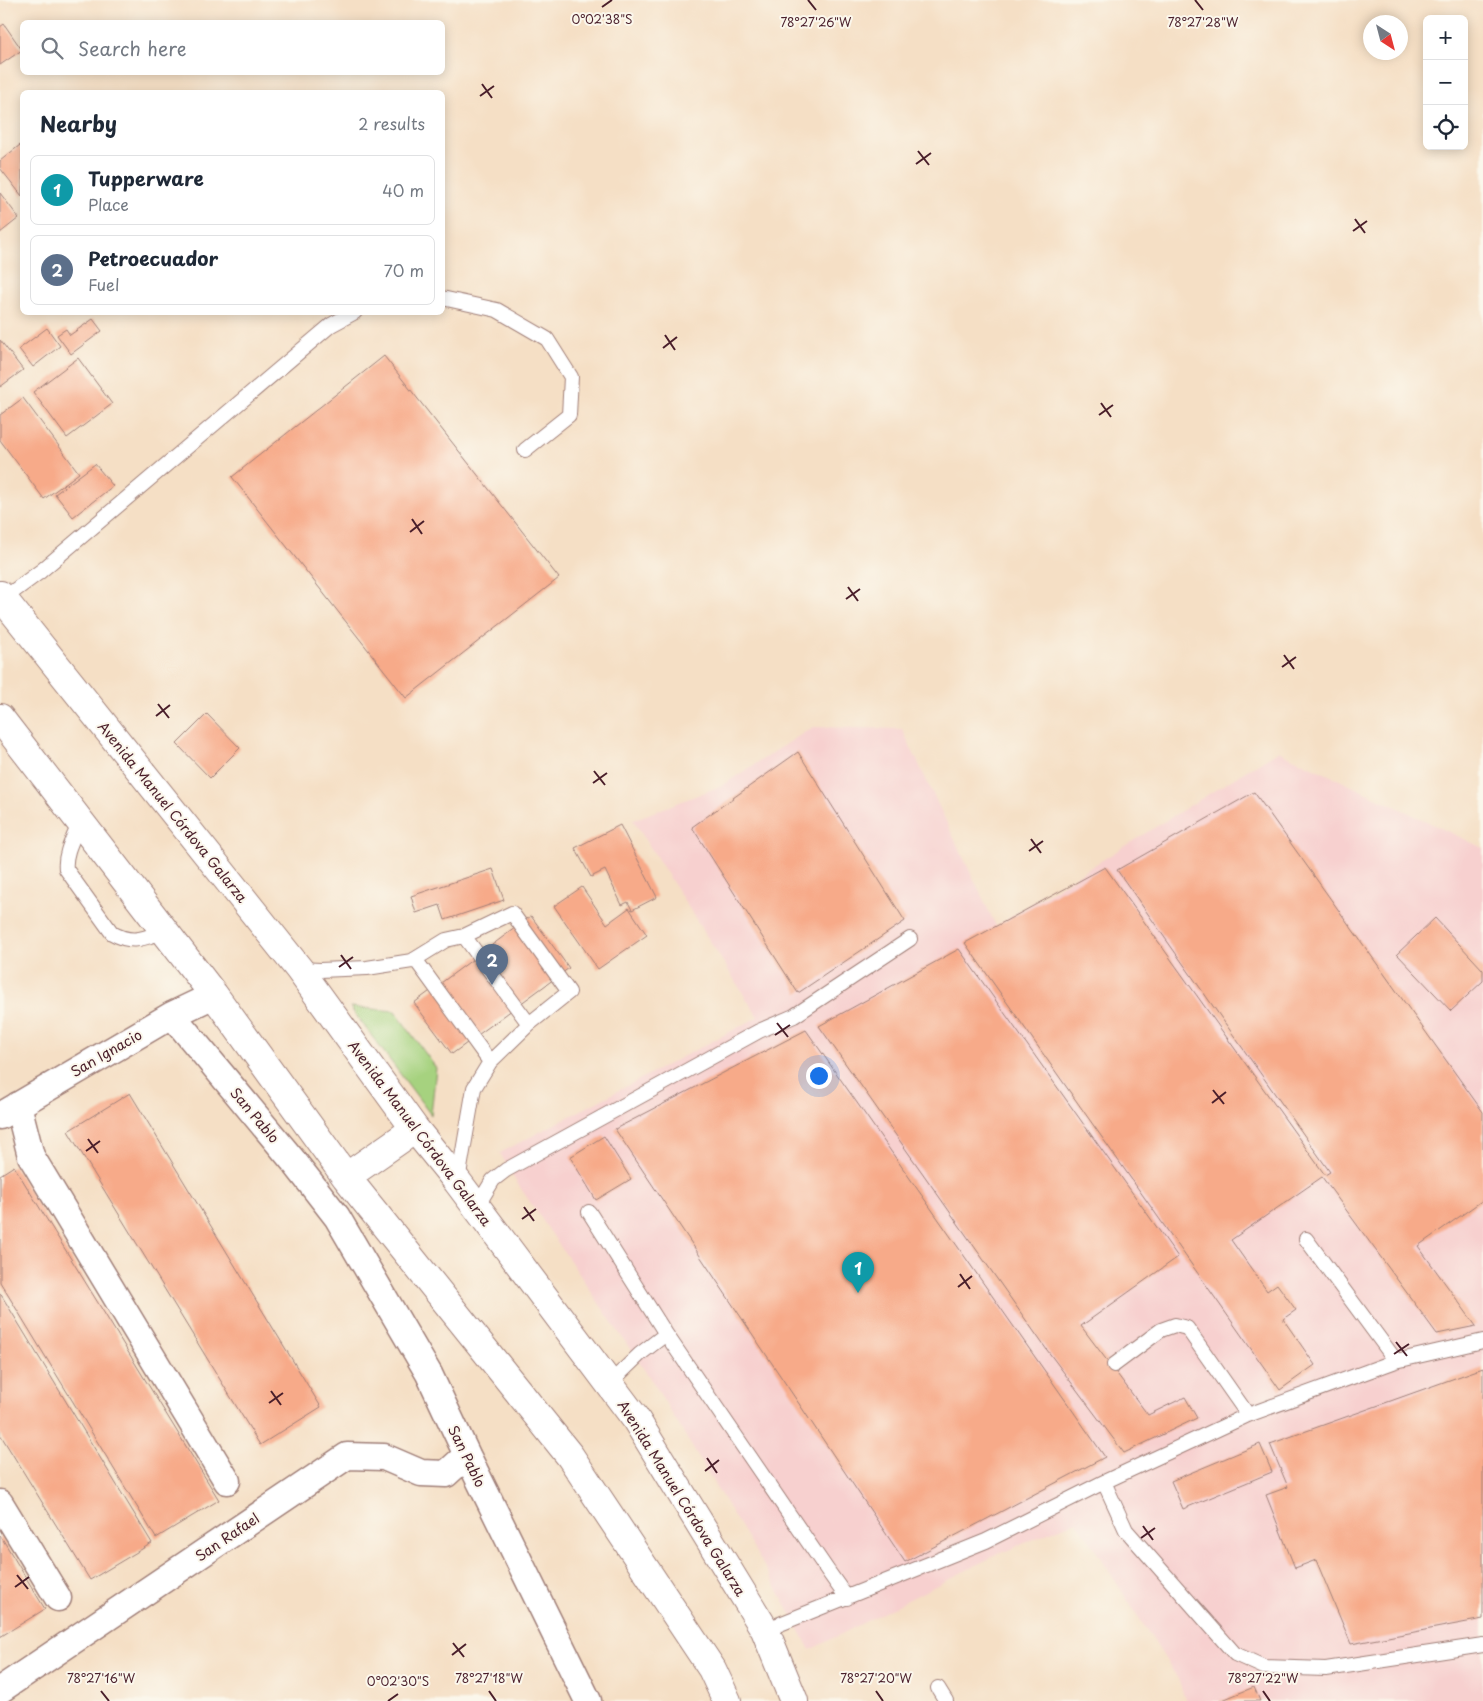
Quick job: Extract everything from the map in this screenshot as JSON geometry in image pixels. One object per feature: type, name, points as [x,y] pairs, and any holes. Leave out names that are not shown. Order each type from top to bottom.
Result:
[{"type":"main road","name":"Avenida Manuel Córdova Galarza","points":[[2,597],[299,969],[415,1129],[457,1181],[635,1418],[765,1630],[794,1701]]},
{"type":"main road","points":[[0,718],[214,995],[346,1177],[570,1456],[712,1669],[727,1701]]},
{"type":"main road","points":[[346,1177],[415,1129]]},
{"type":"street","name":"San Ignacio","points":[[9,1111],[172,1015],[214,995]]},
{"type":"street","name":"San Pablo","points":[[172,1015],[336,1217],[429,1374],[466,1455],[588,1701]]},
{"type":"street","points":[[9,1111],[31,1156],[227,1481]]},
{"type":"street","points":[[336,1217],[346,1177]]},
{"type":"street","name":"San Rafael","points":[[0,1690],[347,1456],[384,1457],[421,1473],[446,1474],[466,1455]]},
{"type":"street","points":[[0,1503],[58,1598]]},
{"type":"lane","points":[[445,299],[496,310],[547,339],[571,377],[569,415],[525,450]]},
{"type":"lane","points":[[2,597],[41,571],[331,324],[348,315]]},
{"type":"lane","points":[[80,822],[67,855],[66,869],[112,933],[134,941],[165,931]]},
{"type":"lane","points":[[299,969],[367,968],[412,961],[446,940],[464,936],[512,913],[569,992],[529,1024],[490,1062],[474,1088],[457,1181]]},
{"type":"lane","points":[[464,936],[529,1024]]},
{"type":"lane","points":[[476,1208],[493,1180],[506,1170],[751,1036],[794,1016],[910,939]]},
{"type":"lane","points":[[415,959],[490,1062]]},
{"type":"lane","points":[[589,1212],[666,1334],[847,1598]]},
{"type":"lane","points":[[1306,1238],[1396,1361]]},
{"type":"lane","points":[[1114,1365],[1161,1330],[1175,1325],[1187,1328],[1248,1415]]},
{"type":"lane","points":[[609,1384],[640,1354],[666,1334]]},
{"type":"lane","points":[[765,1630],[986,1541],[1104,1482],[1248,1415],[1396,1361],[1483,1341]]},
{"type":"lane","points":[[1104,1482],[1126,1530],[1235,1654],[1264,1667],[1326,1669],[1483,1645]]},
{"type":"lane","points":[[938,1688],[946,1701]]},
{"type":"shaded area","points":[[813,727],[902,729],[996,926],[1278,751],[1483,848],[1483,1701],[1186,1701],[1178,1679],[1077,1521],[994,1556],[810,1650],[773,1581],[654,1384],[515,1180],[500,1153],[758,1017],[633,820],[721,786]]},
{"type":"green space","points":[[350,1007],[395,1011],[436,1068],[431,1115]]},
{"type":"building","points":[[4,24],[20,47],[20,51],[0,65],[0,27]]},
{"type":"building","points":[[20,145],[20,193],[0,168],[0,161]]},
{"type":"building","points":[[0,193],[19,218],[0,233]]},
{"type":"building","points":[[93,319],[102,331],[71,354],[57,335],[66,329],[70,335]]},
{"type":"building","points":[[47,328],[60,346],[33,367],[19,349]]},
{"type":"building","points":[[0,340],[23,370],[0,387]]},
{"type":"building","points":[[384,356],[559,578],[406,698],[232,477]]},
{"type":"building","points":[[78,358],[112,404],[67,438],[33,392]]},
{"type":"building","points":[[23,398],[79,473],[44,499],[0,440],[0,415]]},
{"type":"building","points":[[95,464],[113,486],[73,517],[55,494]]},
{"type":"building","points":[[207,714],[240,748],[210,778],[177,744]]},
{"type":"building","points":[[798,752],[905,921],[798,993],[692,827]]},
{"type":"building","points":[[1254,792],[1483,1112],[1483,1200],[1418,1246],[1476,1326],[1437,1334],[1322,1177],[1231,1240],[1267,1291],[1277,1284],[1296,1310],[1283,1319],[1315,1365],[1280,1390],[965,943],[1105,867],[1325,1175],[1330,1172],[1117,870]]},
{"type":"building","points":[[620,825],[657,897],[632,910],[628,902],[622,905],[605,870],[591,877],[575,848]]},
{"type":"building","points":[[493,869],[504,900],[445,920],[440,905],[416,913],[411,896]]},
{"type":"building","points":[[582,887],[607,924],[629,908],[647,935],[598,969],[554,906]]},
{"type":"building","points":[[531,916],[569,968],[452,1054],[414,1003]]},
{"type":"building","points":[[1435,918],[1483,970],[1483,981],[1451,1011],[1397,954]]},
{"type":"building","points":[[959,949],[1178,1257],[1081,1326],[1148,1415],[1185,1397],[1197,1418],[1124,1453],[1047,1350],[819,1026]]},
{"type":"building","points":[[806,1030],[1105,1457],[905,1562],[615,1129]]},
{"type":"building","points":[[130,1093],[321,1407],[260,1445],[68,1131]]},
{"type":"building","points":[[604,1136],[631,1179],[596,1200],[570,1157]]},
{"type":"building","points":[[14,1166],[219,1500],[156,1538],[0,1282],[0,1175]]},
{"type":"building","points":[[0,1293],[152,1543],[90,1580],[0,1434]]},
{"type":"building","points":[[1483,1368],[1483,1619],[1351,1644],[1316,1560],[1295,1568],[1266,1495],[1288,1487],[1270,1444]]},
{"type":"building","points":[[1260,1444],[1272,1472],[1183,1509],[1171,1481]]},
{"type":"building","points":[[0,1535],[45,1609],[0,1637]]},
{"type":"building","points":[[1254,1687],[1260,1701],[1220,1701]]},
{"type":"place","name":"Petroecuador","points":[[492,985]]},
{"type":"place","name":"Tupperware","points":[[858,1293]]}]
